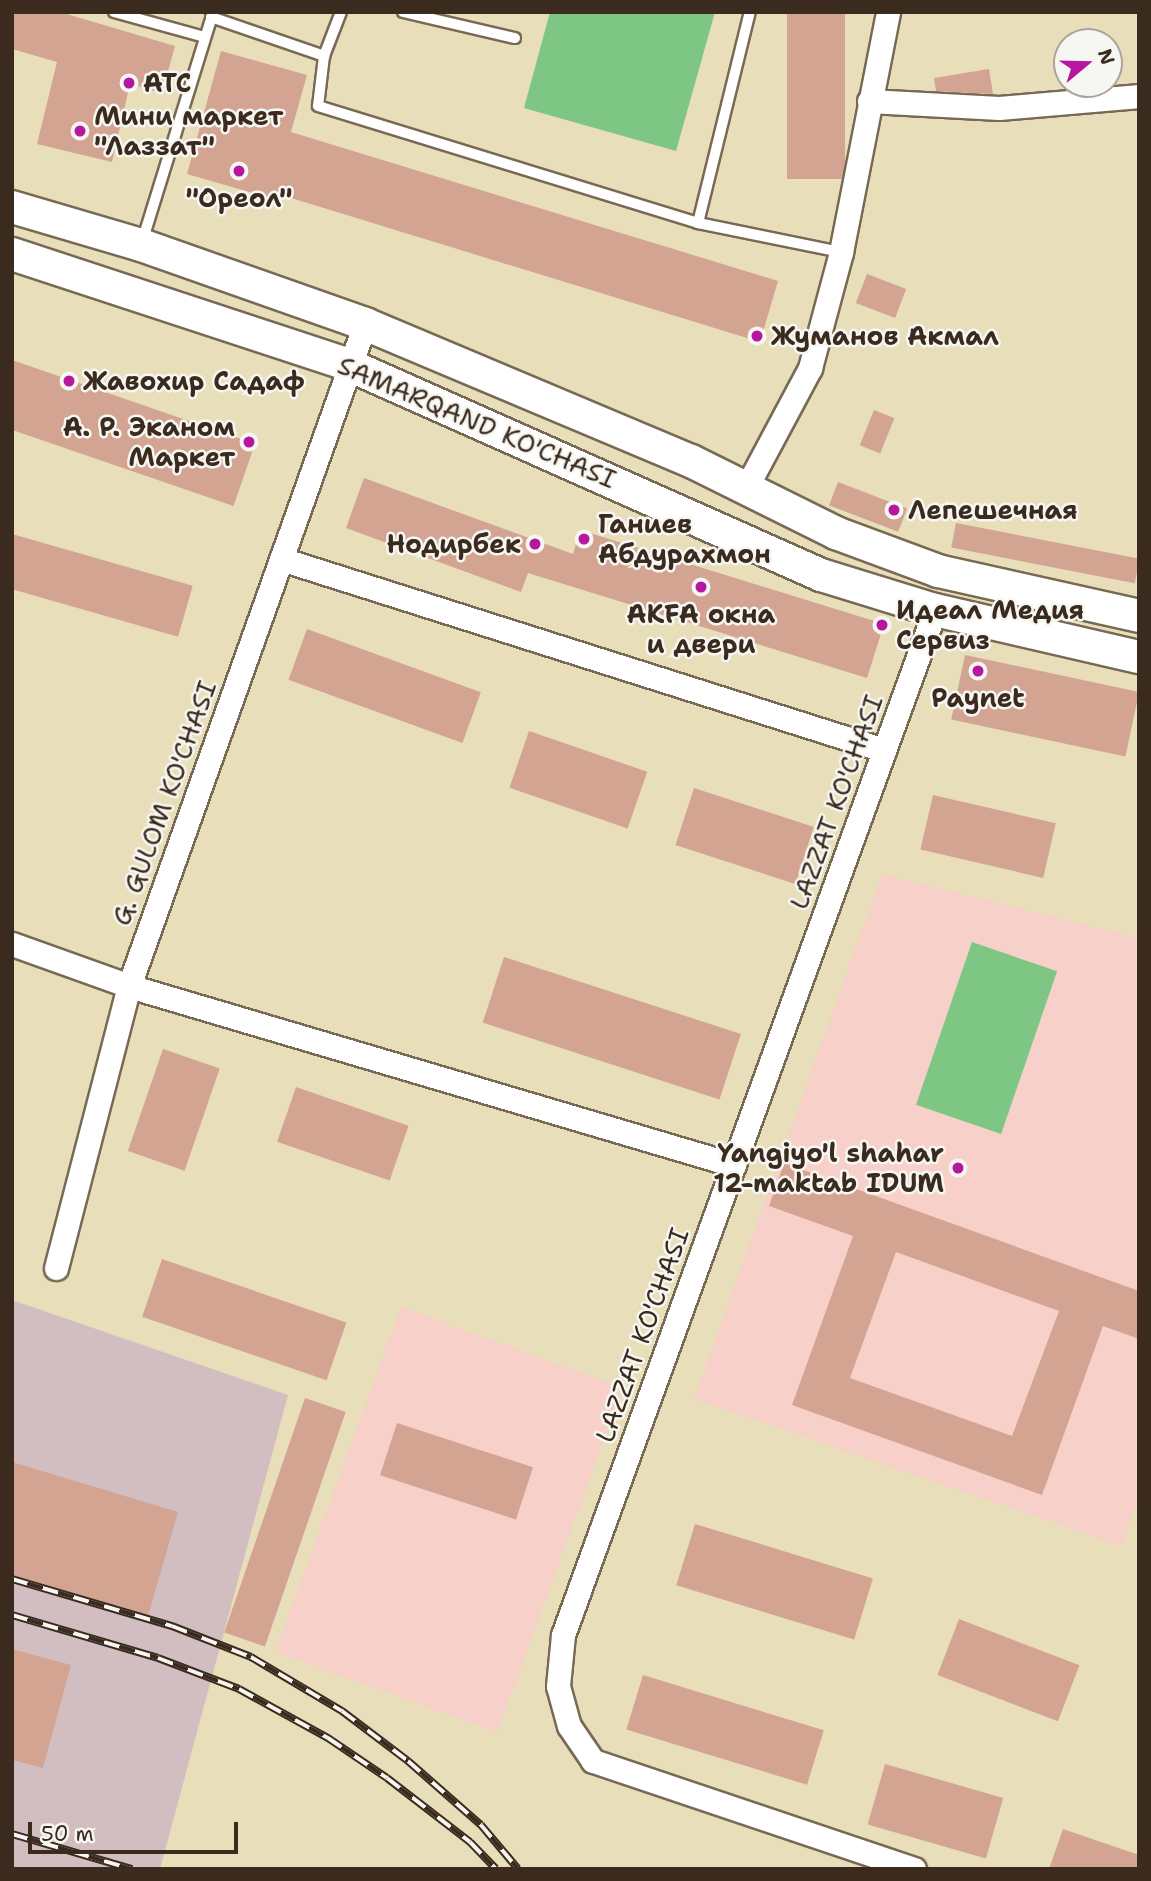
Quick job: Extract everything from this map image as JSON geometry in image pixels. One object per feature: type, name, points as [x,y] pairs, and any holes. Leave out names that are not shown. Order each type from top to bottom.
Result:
[{"type":"main road","name":"SAMARQAND KO'CHASI","points":[[12,207],[141,245],[365,324],[747,488],[836,534],[938,571],[1139,616]]},
{"type":"main road","name":"SAMARQAND KO'CHASI","points":[[12,254],[349,365],[821,575],[935,610],[1139,657]]},
{"type":"street","points":[[747,488],[810,368],[841,252],[888,12]]},
{"type":"street","points":[[869,102],[999,108],[1139,96]]},
{"type":"street","name":"G. GULOM KO'CHASI","points":[[56,1268],[129,986],[365,324]]},
{"type":"street","points":[[281,559],[884,750]]},
{"type":"street","name":"LAZZAT KO'CHASI","points":[[914,1869],[593,1761],[569,1726],[558,1686],[563,1634],[935,610]]},
{"type":"street","points":[[12,944],[129,986],[734,1165]]},
{"type":"lane","points":[[114,12],[205,37]]},
{"type":"lane","points":[[341,12],[324,56],[318,106],[698,223],[841,252]]},
{"type":"lane","points":[[403,12],[515,38]]},
{"type":"lane","points":[[698,223],[750,12]]},
{"type":"lane","points":[[141,245],[212,15],[324,56]]},
{"type":"shaded area","name":"Yangiyo'l shahar 12-maktab IDUM","points":[[882,874],[1139,938],[1139,1497],[1121,1546],[694,1399]]},
{"type":"shaded area","points":[[12,1300],[288,1395],[160,1869],[12,1869]]},
{"type":"shaded area","points":[[401,1307],[623,1388],[497,1733],[275,1652]]},
{"type":"green space","points":[[550,12],[715,12],[676,151],[524,108]]},
{"type":"green space","points":[[972,942],[1057,971],[1001,1134],[916,1105]]},
{"type":"building","points":[[12,12],[60,12],[175,46],[162,93],[130,84],[112,162],[37,144],[57,62],[12,49]]},
{"type":"building","points":[[787,12],[845,12],[845,179],[787,179]]},
{"type":"building","points":[[221,51],[307,75],[291,132],[778,281],[760,342],[275,193],[273,199],[187,174]]},
{"type":"building","points":[[989,69],[993,94],[936,91],[934,78]]},
{"type":"building","points":[[867,274],[906,289],[895,318],[856,303]]},
{"type":"building","points":[[12,360],[255,444],[234,506],[12,430]]},
{"type":"building","points":[[874,410],[894,418],[880,453],[860,445]]},
{"type":"building","points":[[364,478],[573,554],[580,530],[884,624],[867,678],[528,573],[521,592],[346,528]]},
{"type":"building","points":[[838,482],[907,509],[898,532],[829,505]]},
{"type":"building","points":[[956,523],[1139,559],[1135,583],[951,548]]},
{"type":"building","points":[[12,534],[193,586],[178,637],[12,589]]},
{"type":"building","points":[[307,629],[481,692],[462,743],[289,680]]},
{"type":"building","points":[[965,655],[1139,692],[1125,757],[951,720]]},
{"type":"building","points":[[529,731],[647,772],[628,828],[509,788]]},
{"type":"building","points":[[694,788],[814,827],[795,884],[675,845]]},
{"type":"building","points":[[933,795],[1056,823],[1043,878],[920,850]]},
{"type":"building","points":[[504,957],[741,1034],[719,1100],[483,1023]]},
{"type":"building","points":[[163,1049],[220,1069],[185,1171],[128,1151]]},
{"type":"building","points":[[296,1087],[409,1126],[390,1181],[277,1142]]},
{"type":"building","points":[[784,1163],[1139,1291],[1139,1339],[1103,1326],[1042,1495],[792,1405],[853,1236],[769,1206]],"holes":[[[896,1252],[1059,1311],[1012,1436],[850,1378]]]},
{"type":"building","points":[[162,1259],[346,1322],[327,1380],[142,1317]]},
{"type":"building","points":[[305,1398],[346,1412],[265,1646],[224,1632]]},
{"type":"building","points":[[397,1423],[533,1467],[516,1519],[380,1475]]},
{"type":"building","points":[[12,1462],[178,1512],[148,1616],[12,1575]]},
{"type":"building","points":[[695,1524],[873,1578],[854,1640],[676,1585]]},
{"type":"building","points":[[959,1619],[1079,1665],[1058,1721],[937,1675]]},
{"type":"building","points":[[12,1649],[71,1665],[43,1768],[12,1760]]},
{"type":"building","points":[[643,1675],[824,1730],[807,1785],[626,1730]]},
{"type":"building","points":[[885,1764],[1003,1798],[986,1858],[868,1825]]},
{"type":"building","points":[[1063,1829],[1139,1855],[1139,1869],[1049,1869]]},
{"type":"railway","points":[[12,1579],[172,1626],[251,1657],[342,1711],[408,1761],[481,1825],[518,1869]]},
{"type":"railway","points":[[12,1615],[158,1658],[239,1689],[328,1738],[387,1778],[470,1842],[496,1869]]},
{"type":"railway","points":[[12,1834],[132,1869]]},
{"type":"place","name":"АТС","points":[[129,83]]},
{"type":"place","name":"Мини маркет \"Лаззат\"","points":[[80,131]]},
{"type":"place","name":"\"Ореол\"","points":[[239,171]]},
{"type":"place","name":"Жуманов Акмал","points":[[757,336]]},
{"type":"place","name":"Жавохир Садаф","points":[[69,381]]},
{"type":"place","name":"А. Р. Эканом Маркет","points":[[249,442]]},
{"type":"place","name":"Лепешечная","points":[[894,510]]},
{"type":"place","name":"Ганиев Абдурахмон","points":[[584,539]]},
{"type":"place","name":"Нодирбек","points":[[535,544]]},
{"type":"place","name":"AKFA окна и двери","points":[[701,587]]},
{"type":"place","name":"Идеал Медия Сервиз","points":[[882,625]]},
{"type":"place","name":"Paynet","points":[[978,671]]},
{"type":"place","name":"Yangiyo'l shahar 12-maktab IDUM","points":[[958,1168]]}]
